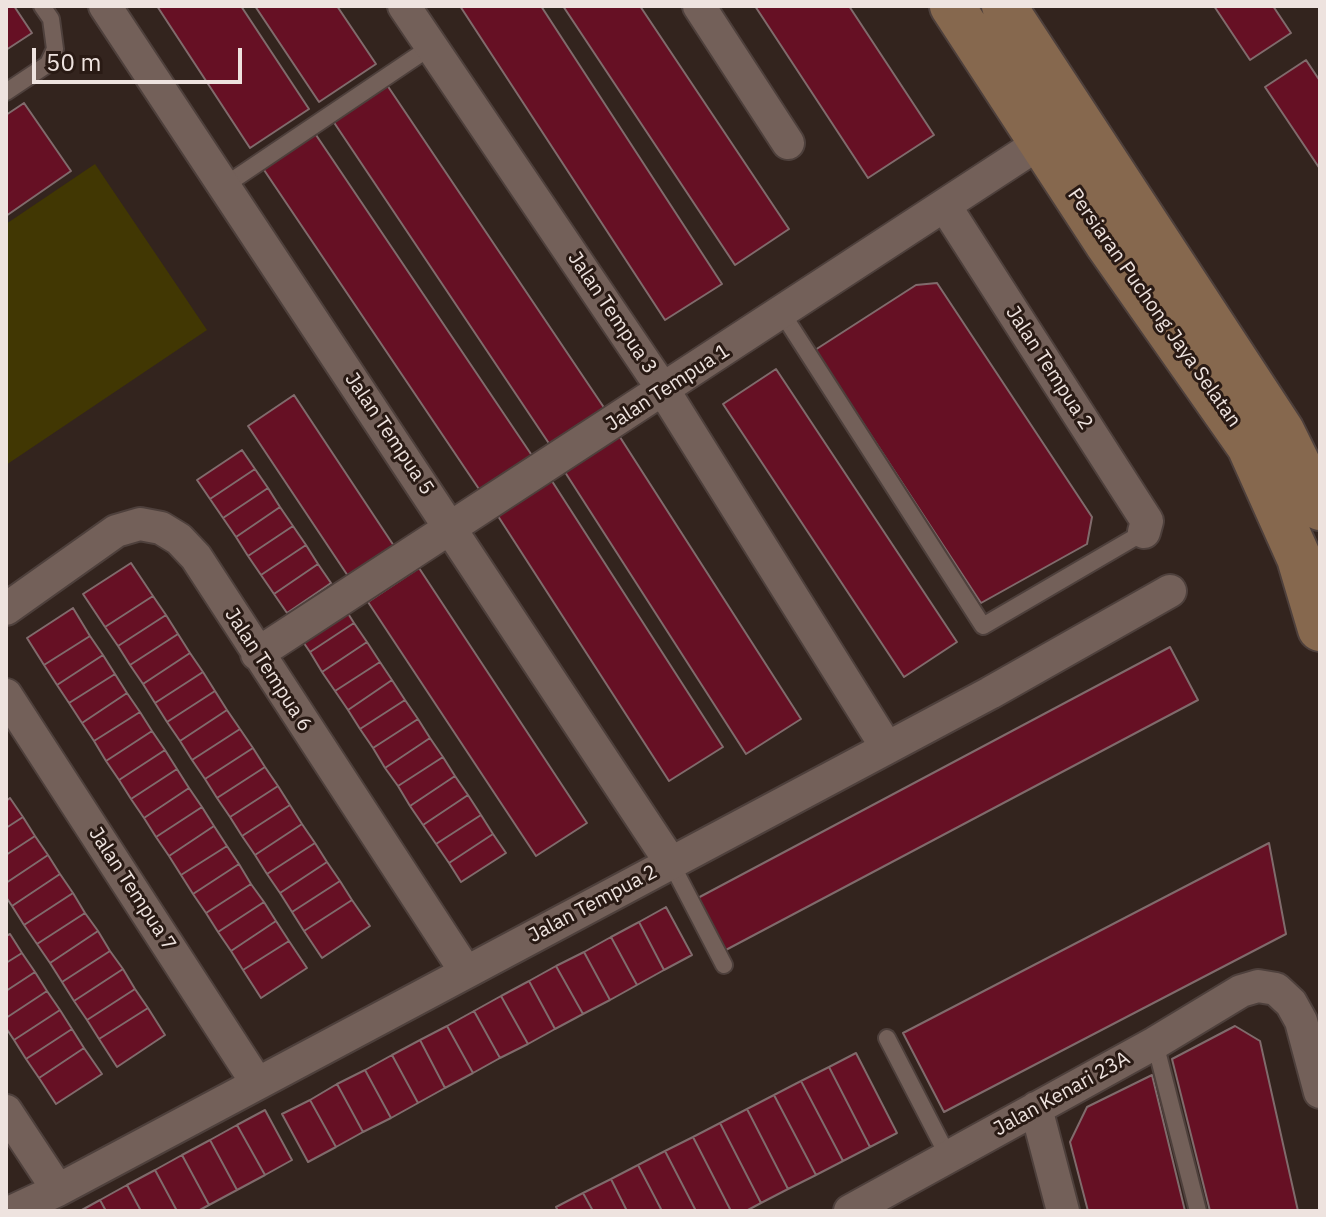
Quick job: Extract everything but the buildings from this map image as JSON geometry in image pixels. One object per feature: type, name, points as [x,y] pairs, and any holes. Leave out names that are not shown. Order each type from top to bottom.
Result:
[{"type":"main road","name":"Persiaran Puchong Jaya Selatan","points":[[952,6],[1106,242],[1249,446],[1299,558],[1320,629]]},
{"type":"main road","name":"Persiaran Puchong Jaya Selatan","points":[[1004,6],[1282,431],[1320,508]]},
{"type":"street","name":"Jalan Tempua 5","points":[[105,6],[671,863]]},
{"type":"street","name":"Jalan Tempua 3","points":[[404,6],[664,391],[887,748]]},
{"type":"street","points":[[699,6],[788,143]]},
{"type":"street","name":"Jalan Tempua 1","points":[[257,654],[1078,119]]},
{"type":"street","name":"Jalan Tempua 2","points":[[945,206],[1147,521],[1144,532]]},
{"type":"street","name":"Jalan Tempua 6","points":[[6,609],[116,531],[140,524],[161,528],[179,539],[196,557],[466,972]]},
{"type":"street","name":"Jalan Tempua 2","points":[[13,1211],[58,1190],[1016,679],[1170,591]]},
{"type":"street","name":"Jalan Tempua 7","points":[[6,695],[257,1083]]},
{"type":"street","name":"Jalan Kenari 23A","points":[[850,1211],[1155,1043],[1241,991],[1258,986],[1276,989],[1291,1003],[1301,1021],[1320,1092]]},
{"type":"street","points":[[1036,1108],[1063,1211]]},
{"type":"street","points":[[6,1111],[58,1190]]},
{"type":"lane","points":[[6,92],[48,64],[55,49],[51,19],[42,6]]},
{"type":"lane","points":[[224,186],[432,46]]},
{"type":"lane","points":[[782,313],[983,626],[1144,532]]},
{"type":"lane","points":[[671,863],[724,965]]},
{"type":"lane","points":[[887,1038],[949,1158]]},
{"type":"lane","points":[[1155,1043],[1198,1211]]},
{"type":"shaded area","points":[[95,164],[207,330],[6,465],[6,224]]}]
